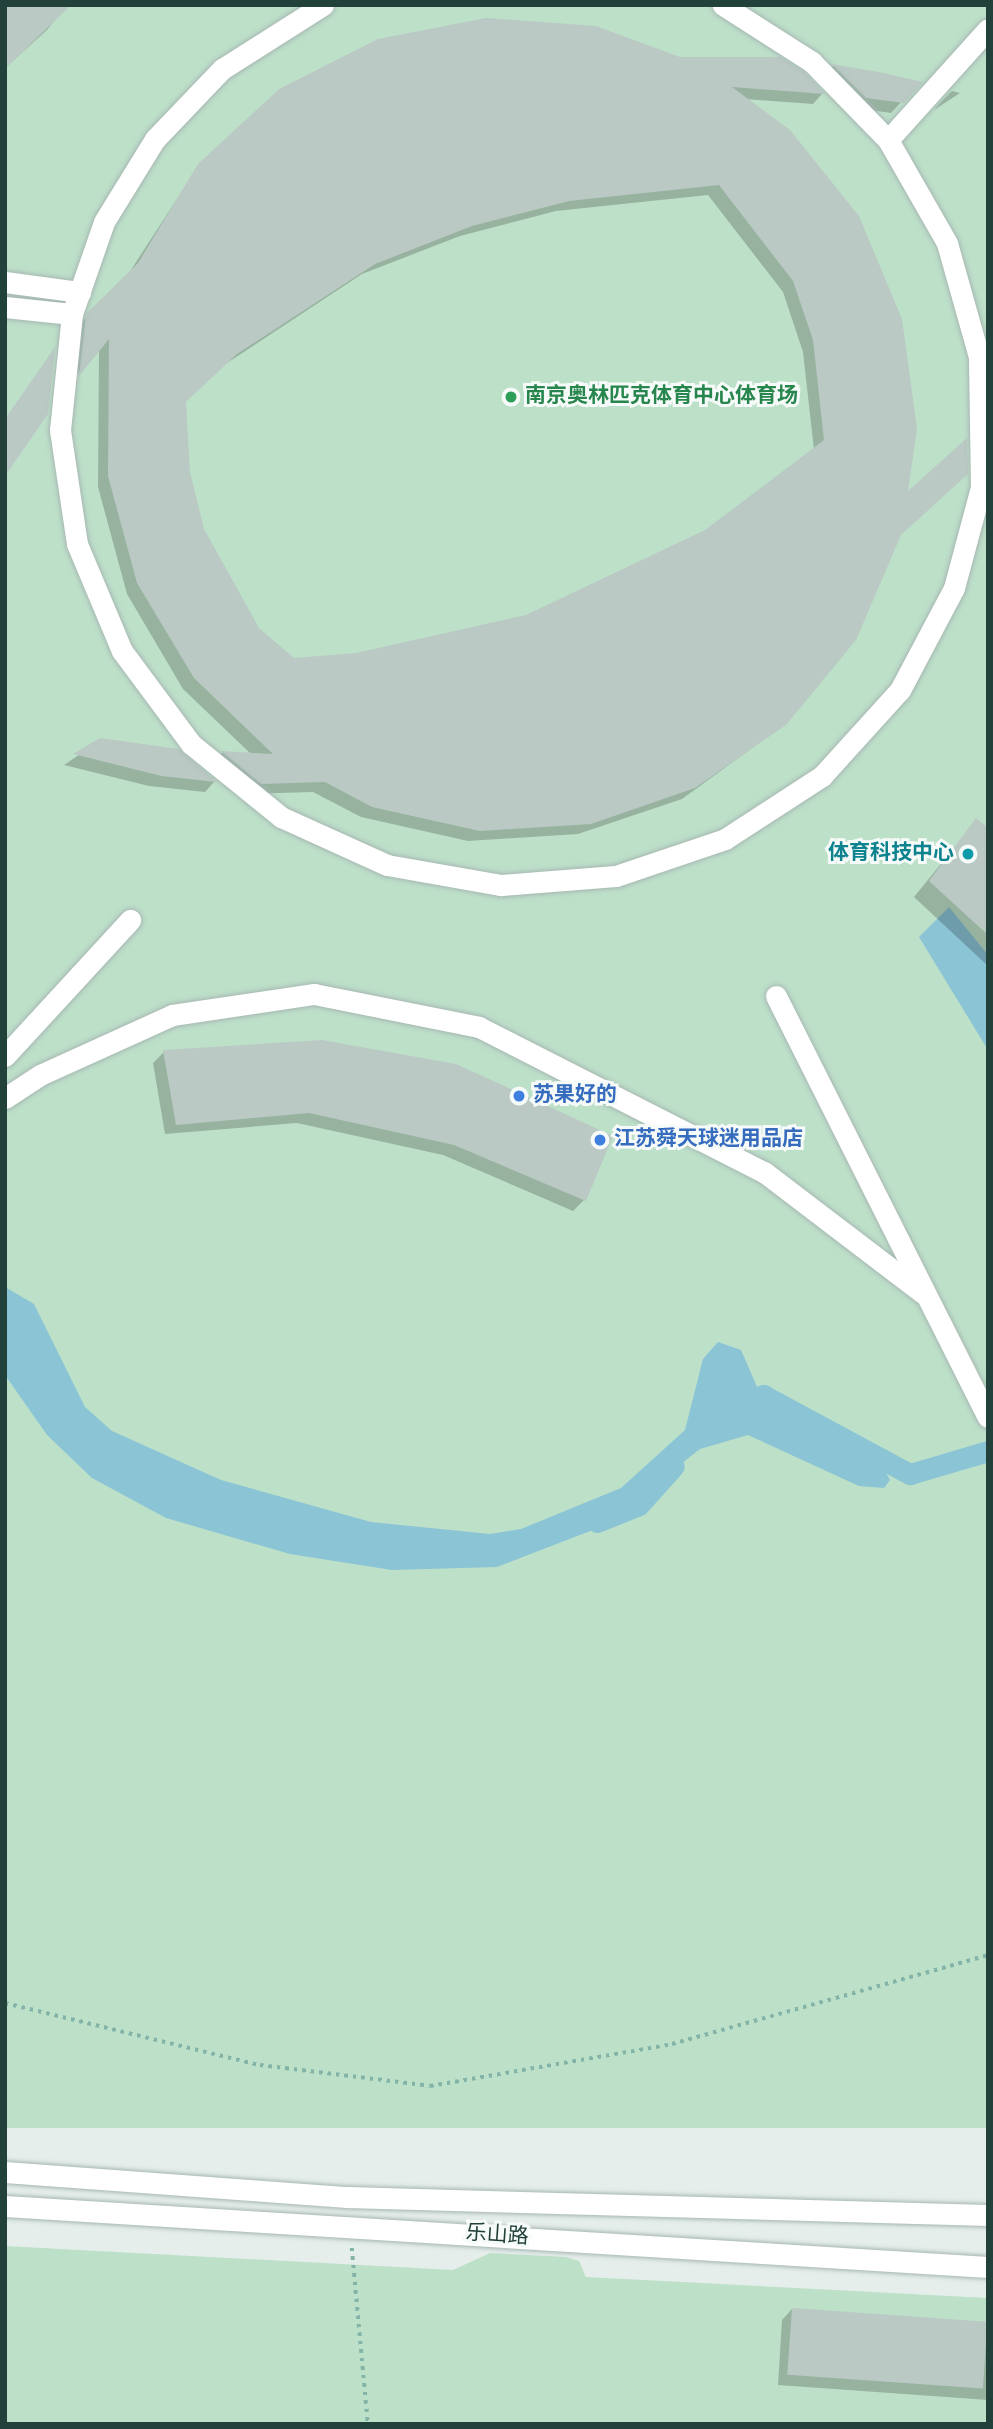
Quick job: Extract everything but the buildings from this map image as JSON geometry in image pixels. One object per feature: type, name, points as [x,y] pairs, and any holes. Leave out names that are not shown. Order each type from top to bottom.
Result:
[{"type":"street","points":[[323,5],[298,9],[222,69],[155,139],[104,222],[72,314],[60,430],[77,544],[121,652],[191,744],[251,793],[281,817],[387,865],[501,885],[616,876],[725,839],[822,776],[900,690],[954,588],[984,488],[979,357],[947,243],[888,140],[812,62],[723,5]]},
{"type":"street","points":[[888,140],[988,29]]},
{"type":"street","points":[[5,282],[80,292]]},
{"type":"street","points":[[5,307],[72,314]]},
{"type":"street","points":[[5,1056],[130,920]]},
{"type":"street","points":[[5,1098],[40,1075],[172,1015],[314,994],[479,1027],[764,1172],[923,1293]]},
{"type":"street","points":[[776,996],[923,1293],[988,1417]]},
{"type":"street","name":"乐山路","points":[[5,2172],[347,2197],[988,2215]]},
{"type":"street","name":"乐山路","points":[[5,2206],[988,2267]]},
{"type":"path","points":[[5,2003],[260,2065],[430,2086],[673,2044],[988,1955]]},
{"type":"path","points":[[350,2227],[368,2424]]},
{"type":"green space","points":[[5,5],[988,5],[988,2128],[5,2128]]},
{"type":"green space","points":[[5,2246],[453,2270],[490,2253],[566,2257],[579,2261],[586,2277],[988,2298],[988,2424],[5,2424]]},
{"type":"water","points":[[949,907],[988,955],[988,1050],[919,937]]},
{"type":"water","points":[[5,1287],[34,1304],[85,1407],[112,1431],[221,1480],[371,1522],[490,1534],[521,1529],[621,1488],[685,1430],[703,1359],[718,1342],[741,1350],[758,1389],[790,1420],[879,1460],[890,1480],[884,1488],[859,1486],[748,1435],[700,1449],[598,1528],[497,1567],[392,1570],[290,1554],[166,1518],[92,1478],[47,1435],[5,1375]]},
{"type":"waterway","points":[[741,1410],[763,1395],[910,1474],[988,1451]]},
{"type":"waterway","points":[[597,1522],[639,1505],[674,1466]]},
{"type":"place","name":"南京奥林匹克体育中心体育场","points":[[511,397]]},
{"type":"place","name":"体育科技中心","points":[[968,854]]},
{"type":"place","name":"苏果好的","points":[[519,1096]]},
{"type":"place","name":"江苏舜天球迷用品店","points":[[600,1140]]}]
